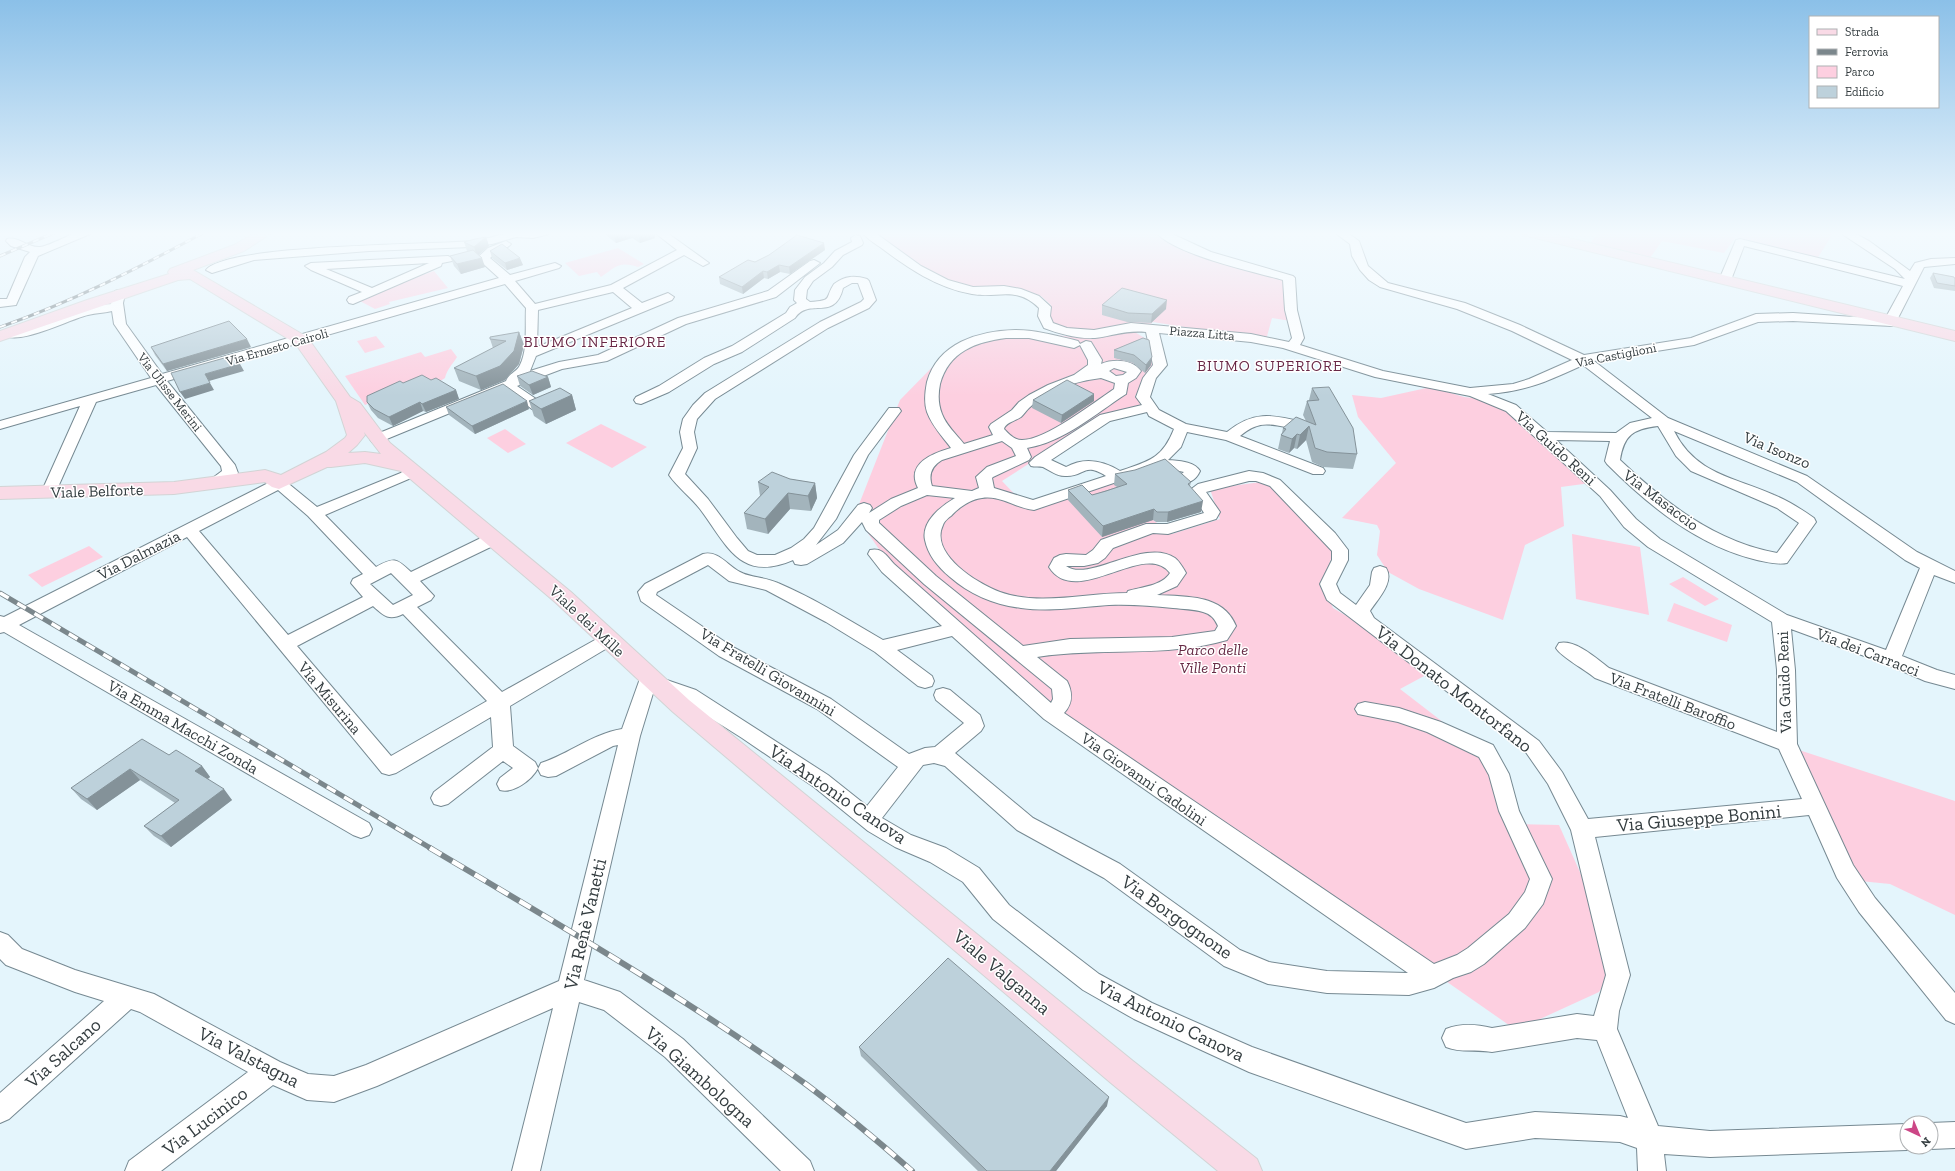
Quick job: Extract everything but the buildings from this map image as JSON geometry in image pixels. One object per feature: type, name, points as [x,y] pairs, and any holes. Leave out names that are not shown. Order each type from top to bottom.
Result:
[{"type":"main road","points":[[46,322],[89,302],[137,287]]},
{"type":"main road","points":[[5,335],[119,300],[148,287]]},
{"type":"main road","points":[[216,287],[301,340],[344,401],[346,410],[355,429],[377,446]]},
{"type":"main road","points":[[1753,287],[1955,336]]},
{"type":"main road","points":[[250,475],[269,476],[279,483],[316,465],[347,447],[377,446]]},
{"type":"main road","points":[[316,465],[356,457],[377,446]]},
{"type":"main road","name":"Viale dei Mille","points":[[377,446],[413,472],[563,597],[651,680],[760,773]]},
{"type":"main road","points":[[250,475],[331,455]]},
{"type":"main road","name":"Viale Belforte","points":[[194,486],[218,480],[250,475]]},
{"type":"main road","name":"Viale Belforte","points":[[0,493],[138,490],[194,486],[250,475]]},
{"type":"main road","name":"Viale Valganna","points":[[760,773],[1122,1072],[1245,1171]]},
{"type":"street","points":[[0,303],[12,302],[18,287]]},
{"type":"street","points":[[359,287],[372,292]]},
{"type":"street","points":[[353,300],[384,287]]},
{"type":"street","name":"Via Ernesto Cairoli","points":[[0,425],[485,287]]},
{"type":"street","points":[[508,386],[526,368],[530,354],[532,308],[514,287]]},
{"type":"street","points":[[532,308],[617,287]]},
{"type":"street","points":[[377,446],[545,370],[602,358],[682,321],[772,294],[782,287]]},
{"type":"street","points":[[803,287],[801,290],[800,300],[807,306],[829,303],[835,298],[838,287]]},
{"type":"street","points":[[865,287],[870,300],[865,305],[824,325],[710,396],[696,408],[686,424],[687,439],[690,448],[677,475],[706,506],[734,545],[748,558],[769,562],[787,557],[811,543],[831,517],[847,478],[858,459],[894,410]]},
{"type":"street","name":"Piazza Litta","points":[[954,287],[975,291],[1000,290],[1021,292],[1038,299],[1045,307],[1044,316],[1048,324],[1065,332],[1094,334],[1131,326],[1251,338]]},
{"type":"street","points":[[1290,287],[1291,310],[1298,338],[1292,347]]},
{"type":"street","name":"Via Isonzo","points":[[1390,287],[1461,306],[1516,328],[1582,361],[1595,368],[1660,417],[1663,421],[1802,479],[1911,556],[1929,566],[1955,577]]},
{"type":"street","points":[[1891,320],[1909,287]]},
{"type":"street","points":[[614,288],[644,306]]},
{"type":"street","points":[[530,354],[668,297]]},
{"type":"street","name":"Via Ulisse Merini","points":[[119,300],[120,324],[159,380],[228,465],[230,473],[218,480]]},
{"type":"street","points":[[641,400],[664,389],[710,361],[737,349],[792,315],[794,310],[804,304]]},
{"type":"street","name":"Via Castiglioni","points":[[1251,338],[1292,347],[1380,374],[1470,392],[1503,390],[1523,386],[1577,361],[1694,341],[1756,318],[1793,317],[1888,323],[1891,320]]},
{"type":"street","points":[[960,449],[937,419],[933,409],[931,395],[934,380],[950,353],[980,340],[1014,334],[1034,335],[1074,344],[1086,345],[1141,335],[1152,329],[1160,365],[1150,378],[1143,397],[1154,413],[1182,427],[1230,436],[1318,471]]},
{"type":"street","points":[[1020,653],[1086,644],[1139,644],[1204,641],[1221,636],[1227,626],[1223,615],[1206,606],[1158,601],[1121,600],[1046,603],[1007,600],[986,592],[963,578],[947,566],[934,549],[931,534],[934,524],[943,514],[961,500],[977,494],[987,488],[984,477],[987,472],[1014,463],[1024,457],[1018,445],[997,431],[996,427],[1000,422],[1018,412],[1024,405],[1094,367],[1095,360],[1086,345]]},
{"type":"street","points":[[1018,445],[1038,442],[1101,405],[1120,391],[1122,380],[1112,379],[1103,374],[1077,377]]},
{"type":"street","points":[[508,386],[537,406]]},
{"type":"street","name":"Via Guido Reni","points":[[1470,392],[1511,408],[1544,436],[1605,493],[1630,523],[1654,543],[1781,619],[1786,670],[1787,744],[1845,871],[1867,905],[1955,1012]]},
{"type":"street","points":[[49,493],[90,399]]},
{"type":"street","points":[[1118,477],[1104,468],[1090,465],[1081,466],[1067,472],[1038,461],[1105,418],[1150,407]]},
{"type":"street","points":[[1230,436],[1245,424],[1262,419],[1297,425]]},
{"type":"street","points":[[1544,436],[1619,437],[1641,423],[1663,421]]},
{"type":"street","name":"Via Masaccio","points":[[1619,437],[1614,447],[1612,461],[1634,483],[1698,530],[1728,545],[1780,559],[1808,522],[1790,508],[1696,468],[1667,434],[1663,421]]},
{"type":"street","points":[[1051,714],[1060,706],[1064,696],[1060,686],[930,580],[872,526],[870,522],[872,518],[881,511],[910,496],[928,490],[1005,495],[1021,502],[1034,505],[1155,464],[1174,446],[1182,427]]},
{"type":"street","points":[[928,490],[924,487],[923,482],[928,463],[937,457],[1004,436]]},
{"type":"street","points":[[1160,460],[1165,465],[1186,467],[1193,471],[1191,475],[1183,479]]},
{"type":"street","points":[[315,514],[413,472]]},
{"type":"street","points":[[1121,600],[1171,585],[1176,579],[1178,573],[1166,560],[1157,558],[1138,560],[1078,577],[1061,573],[1057,567],[1060,562],[1066,559],[1084,561],[1092,558],[1099,554],[1106,544],[1152,528],[1168,529],[1210,516],[1212,512],[1210,507],[1198,495],[1198,490],[1203,487],[1258,476],[1275,483],[1340,550],[1340,560],[1328,584],[1333,596],[1367,622]]},
{"type":"street","points":[[279,483],[315,514],[374,575]]},
{"type":"street","name":"Via Dalmazia","points":[[2,624],[279,483]]},
{"type":"street","points":[[755,581],[834,542],[848,531],[864,508]]},
{"type":"street","name":"Via Misurina","points":[[189,529],[389,767],[608,640]]},
{"type":"street","points":[[409,580],[493,539]]},
{"type":"street","name":"Via Giovanni Cadolini","points":[[876,554],[888,568],[1051,714],[1440,973]]},
{"type":"street","name":"Via Fratelli Giovannini","points":[[755,581],[735,577],[709,558],[651,588],[647,592],[647,596],[724,650],[824,704],[910,765]]},
{"type":"street","points":[[394,565],[409,580],[425,596],[391,613],[358,582],[394,565]]},
{"type":"street","points":[[1892,659],[1929,566]]},
{"type":"street","name":"Via Donato Montorfano","points":[[1380,572],[1378,586],[1361,611],[1367,622],[1532,746],[1555,778],[1582,829],[1618,975],[1607,1011],[1605,1029],[1650,1139],[1652,1171]]},
{"type":"street","points":[[755,581],[785,592],[881,647],[925,681]]},
{"type":"street","points":[[285,644],[375,598]]},
{"type":"street","points":[[406,606],[500,702],[503,750]]},
{"type":"street","name":"Via dei Carracci","points":[[1781,619],[1892,659],[1932,676],[1955,682]]},
{"type":"street","name":"Via Emma Macchi Zonda","points":[[2,624],[362,829]]},
{"type":"street","points":[[881,647],[955,629]]},
{"type":"street","name":"Via Fratelli Baroffio","points":[[1564,648],[1590,663],[1602,673],[1787,744]]},
{"type":"street","name":"Via Renè Vanetti","points":[[526,1171],[630,736],[651,680]]},
{"type":"street","name":"Via Antonio Canova","points":[[651,680],[689,695],[821,781],[868,820],[903,841],[938,855],[971,875],[1001,912],[1091,982],[1143,1012],[1249,1059],[1466,1136],[1534,1125],[1620,1129],[1650,1139],[1710,1144],[1899,1137]]},
{"type":"street","points":[[868,820],[916,759],[926,754],[939,755],[974,726],[972,720],[943,695]]},
{"type":"street","name":"Via Borgognone","points":[[939,755],[952,760],[1025,824],[1039,833],[1112,871],[1232,958],[1268,973],[1327,982],[1409,984],[1463,964],[1476,956],[1517,921],[1535,898],[1541,879],[1509,811],[1499,774],[1486,751],[1434,727],[1399,715],[1365,709]]},
{"type":"street","points":[[548,769],[556,768],[614,737],[630,736]]},
{"type":"street","points":[[503,750],[528,768],[507,784]]},
{"type":"street","points":[[442,798],[503,750]]},
{"type":"street","name":"Via Giuseppe Bonini","points":[[1582,829],[1815,806]]},
{"type":"street","name":"Via Valstagna","points":[[0,943],[14,957],[75,981],[145,1002],[271,1071],[307,1087],[334,1089],[368,1077],[570,988]]},
{"type":"street","name":"Via Giambologna","points":[[570,988],[611,1000],[674,1048],[800,1171]]},
{"type":"street","name":"Via Salcano","points":[[0,1110],[126,997]]},
{"type":"street","points":[[1455,1038],[1478,1037],[1492,1040],[1577,1026],[1605,1029]]},
{"type":"street","name":"Via Lucinico","points":[[139,1171],[271,1071]]},
{"type":"street","points":[[1939,1136],[1955,1135]]},
{"type":"green space","points":[[389,287],[447,287],[448,288],[389,302],[390,304],[375,309],[358,300]]},
{"type":"green space","points":[[961,287],[1286,287],[1291,321],[1272,318],[1266,340],[1153,322],[1146,328],[1100,331],[1059,327],[1044,316],[1051,305],[1041,296],[1010,289],[969,290]]},
{"type":"green space","name":"Parco delle Ville Ponti","points":[[1133,331],[1148,340],[1155,364],[1135,396],[1143,406],[1101,417],[1002,481],[1025,505],[1108,478],[1153,520],[1172,534],[1220,519],[1210,489],[1268,481],[1334,549],[1323,585],[1333,608],[1367,628],[1426,675],[1400,689],[1491,759],[1507,824],[1559,825],[1619,960],[1599,992],[1516,1030],[1053,707],[881,552],[865,529],[866,514],[856,512],[900,400],[946,353],[969,341],[1032,332],[1081,338],[1097,338]]},
{"type":"green space","points":[[376,336],[385,347],[365,353],[357,341]]},
{"type":"green space","points":[[451,349],[457,357],[445,378],[437,383],[388,395],[365,405],[345,376],[421,352],[425,357]]},
{"type":"green space","points":[[1431,387],[1464,397],[1482,399],[1512,411],[1591,483],[1561,487],[1564,526],[1525,545],[1503,620],[1419,589],[1388,572],[1377,555],[1380,531],[1377,525],[1342,518],[1396,463],[1358,417],[1352,395],[1381,398]]},
{"type":"green space","points":[[601,424],[647,447],[612,468],[566,443]]},
{"type":"green space","points":[[505,429],[526,444],[508,453],[487,438]]},
{"type":"green space","points":[[1572,534],[1640,547],[1649,615],[1576,599]]},
{"type":"green space","points":[[89,546],[103,557],[42,587],[28,575]]},
{"type":"green space","points":[[1683,577],[1719,599],[1705,606],[1669,584]]},
{"type":"green space","points":[[1674,603],[1732,625],[1727,642],[1667,621]]},
{"type":"green space","points":[[1799,750],[1955,801],[1955,915],[1890,884],[1860,881]]},
{"type":"railway","points":[[0,327],[53,307],[98,287]]},
{"type":"railway","points":[[2,594],[0,593],[432,849]]},
{"type":"railway","points":[[430,848],[621,962],[715,1022],[807,1085],[912,1171]]},
{"type":"district","name":"BIUMO INFERIORE","points":[[595,342]]},
{"type":"district","name":"BIUMO SUPERIORE","points":[[1270,366]]}]
